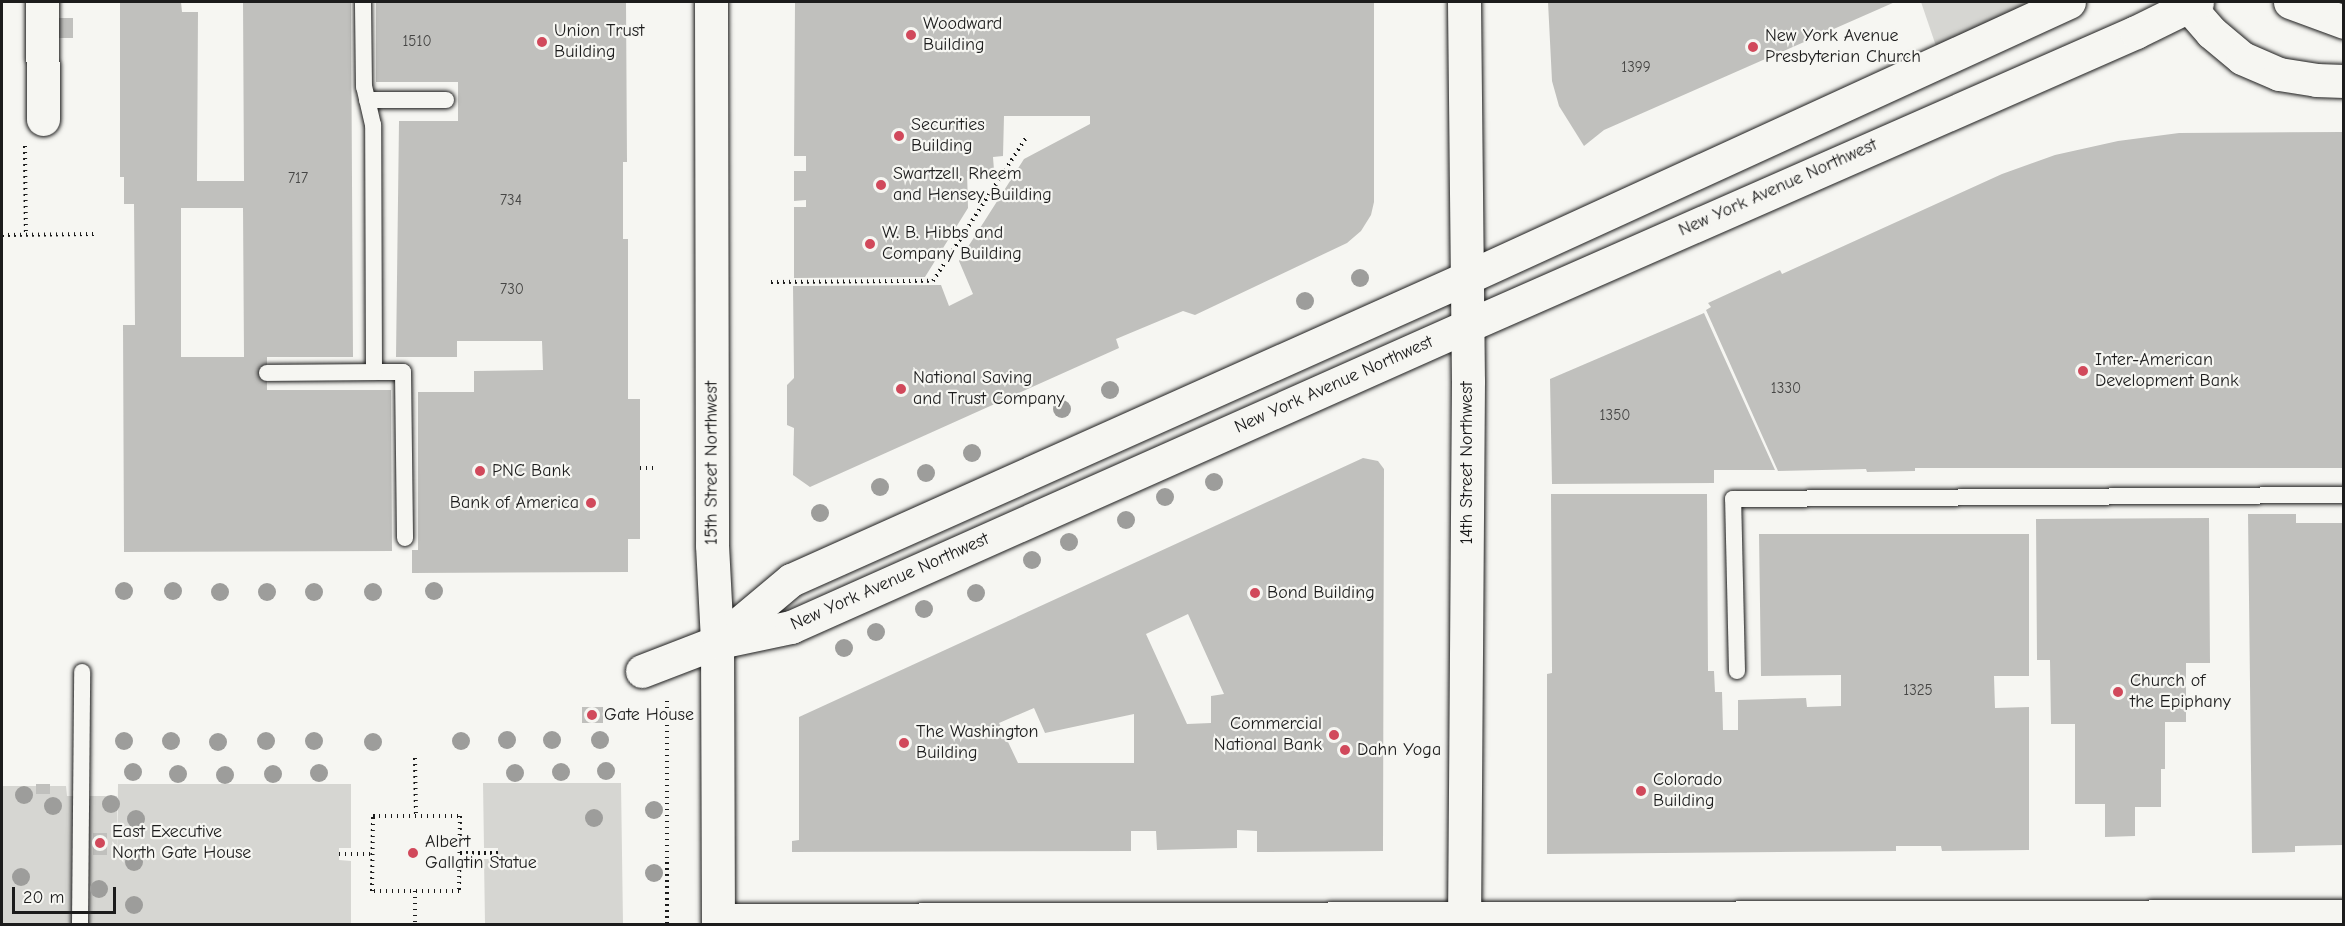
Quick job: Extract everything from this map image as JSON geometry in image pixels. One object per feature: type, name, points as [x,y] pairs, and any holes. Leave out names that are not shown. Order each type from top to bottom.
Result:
[{"type":"main road","points":[[42,2],[43,119]]},
{"type":"main road","name":"15th Street Northwest","points":[[711,2],[712,533],[717,642],[718,922]]},
{"type":"main road","name":"14th Street Northwest","points":[[1464,2],[1467,326],[1464,921]]},
{"type":"main road","name":"New York Avenue Northwest","points":[[717,642],[791,580],[1466,278],[2069,2]]},
{"type":"main road","points":[[2290,2],[2343,22]]},
{"type":"main road","points":[[2190,3],[2226,46],[2260,66],[2298,78],[2343,81]]},
{"type":"main road","name":"New York Avenue Northwest","points":[[717,642],[791,627],[2136,32],[2190,3]]},
{"type":"main road","points":[[655,666],[717,642]]},
{"type":"main road","points":[[718,922],[2343,916]]},
{"type":"lane","points":[[363,2],[364,87],[373,125],[374,372]]},
{"type":"lane","points":[[367,100],[446,99]]},
{"type":"lane","points":[[267,373],[403,372],[405,538]]},
{"type":"lane","points":[[1737,671],[1733,499],[2343,495]]},
{"type":"lane","points":[[80,924],[82,672]]},
{"type":"path","points":[[771,282],[933,281],[1026,138]]},
{"type":"path","points":[[2,235],[94,234]]},
{"type":"path","points":[[640,468],[656,468]]},
{"type":"path","points":[[655,666],[667,924]]},
{"type":"path","points":[[416,758],[416,816]]},
{"type":"path","points":[[373,816],[460,816],[460,853],[459,891],[372,891],[373,816]]},
{"type":"path","points":[[460,853],[498,853]]},
{"type":"path","points":[[339,854],[373,854]]},
{"type":"path","points":[[415,891],[415,924]]},
{"type":"shaded area","points":[[1921,2],[2035,2],[1936,46]]},
{"type":"shaded area","points":[[483,783],[621,783],[623,924],[485,924],[484,859],[498,859],[498,848],[484,848]]},
{"type":"shaded area","points":[[118,784],[351,784],[351,848],[339,848],[339,860],[351,861],[351,924],[2,924],[2,786],[36,786],[36,794],[50,793],[50,786],[66,786],[67,796],[117,796],[117,859]]},
{"type":"building","points":[[120,2],[181,2],[182,12],[198,12],[197,181],[244,181],[243,2],[351,2],[353,357],[267,357],[267,390],[391,390],[392,551],[124,552],[123,325],[135,325],[134,204],[124,204],[124,177],[120,177]],"holes":[[[181,208],[243,208],[244,357],[181,357]]]},
{"type":"building","points":[[376,2],[626,2],[627,162],[623,162],[623,239],[628,239],[628,399],[640,399],[640,539],[628,539],[628,572],[412,573],[412,550],[418,550],[418,392],[474,392],[474,371],[543,370],[542,341],[457,341],[457,357],[396,357],[399,121],[458,121],[458,82],[376,82]]},
{"type":"building","points":[[795,2],[1374,2],[1374,202],[1371,215],[1361,231],[1347,243],[1195,315],[1183,311],[1116,339],[1119,348],[810,487],[793,475],[794,428],[787,425],[787,385],[794,378],[793,286],[941,285],[949,306],[973,294],[959,261],[1024,159],[1090,124],[1090,116],[1004,116],[1003,156],[993,157],[994,170],[967,171],[968,208],[925,277],[794,278],[794,207],[806,207],[806,200],[794,201],[794,171],[806,171],[806,156],[794,156]]},
{"type":"building","points":[[1548,2],[1895,2],[1604,130],[1584,146],[1559,106],[1552,81]]},
{"type":"building","points":[[57,18],[73,18],[73,38],[57,38]]},
{"type":"building","name":"Inter-American Development Bank","points":[[2343,132],[2343,468],[1915,468],[1915,471],[1867,472],[1866,469],[1778,471],[1706,310],[1711,307],[1708,303],[1780,270],[1782,274],[2002,174],[2055,155],[2118,141],[2179,133]]},
{"type":"building","points":[[1704,313],[1775,470],[1714,470],[1714,483],[1552,484],[1550,379]]},
{"type":"building","points":[[1363,458],[1378,461],[1384,469],[1383,851],[1257,852],[1257,831],[1237,830],[1237,848],[1157,850],[1156,831],[1131,831],[1131,851],[792,852],[792,841],[799,840],[799,717]],"holes":[[[1188,614],[1224,694],[1211,696],[1211,723],[1187,724],[1146,634]],[[1034,708],[1045,733],[1134,714],[1134,763],[1018,763],[999,723]]]},
{"type":"building","points":[[1551,494],[1707,494],[1708,671],[1714,671],[1715,692],[1722,692],[1723,730],[1738,730],[1738,700],[1806,698],[1807,707],[1841,706],[1841,675],[1761,676],[1759,534],[2029,534],[2029,676],[1994,676],[1995,708],[2029,707],[2029,850],[1942,851],[1941,846],[1896,846],[1896,851],[1547,854],[1547,674],[1552,673]]},
{"type":"building","points":[[2248,514],[2296,514],[2296,523],[2343,523],[2343,845],[2295,846],[2295,852],[2252,853]]},
{"type":"building","points":[[2209,518],[2210,663],[2186,663],[2186,722],[2165,722],[2165,769],[2161,769],[2161,807],[2135,807],[2135,836],[2105,837],[2105,804],[2075,804],[2075,724],[2051,724],[2050,660],[2037,660],[2036,519]]},
{"type":"building","name":"Gate House","points":[[582,707],[603,707],[603,723],[582,723]]},
{"type":"building","points":[[36,784],[50,784],[50,794],[36,794]]},
{"type":"building","name":"East Executive North Gate House","points":[[93,833],[107,833],[107,855],[93,855]]},
{"type":"place","name":"Woodward Building","points":[[911,35]]},
{"type":"place","name":"Union Trust Building","points":[[542,42]]},
{"type":"place","name":"New York Avenue Presbyterian Church","points":[[1753,47]]},
{"type":"place","name":"Securities Building","points":[[899,136]]},
{"type":"place","name":"Swartzell, Rheem and Hensey Building","points":[[881,185]]},
{"type":"place","name":"W. B. Hibbs and Company Building","points":[[870,244]]},
{"type":"place","name":"Inter-American Development Bank","points":[[2083,371]]},
{"type":"place","name":"National Saving and Trust Company","points":[[901,389]]},
{"type":"place","name":"PNC Bank","points":[[480,471]]},
{"type":"place","name":"Bank of America","points":[[591,503]]},
{"type":"place","name":"Bond Building","points":[[1255,593]]},
{"type":"place","name":"Church of the Epiphany","points":[[2118,692]]},
{"type":"place","name":"Gate House","points":[[592,715]]},
{"type":"place","name":"Commercial National Bank","points":[[1334,735]]},
{"type":"place","name":"The Washington Building","points":[[904,743]]},
{"type":"place","name":"Dahn Yoga","points":[[1345,750]]},
{"type":"place","name":"Colorado Building","points":[[1641,791]]},
{"type":"place","name":"East Executive North Gate House","points":[[100,843]]},
{"type":"place","name":"Albert Gallatin Statue","points":[[413,853]]}]
